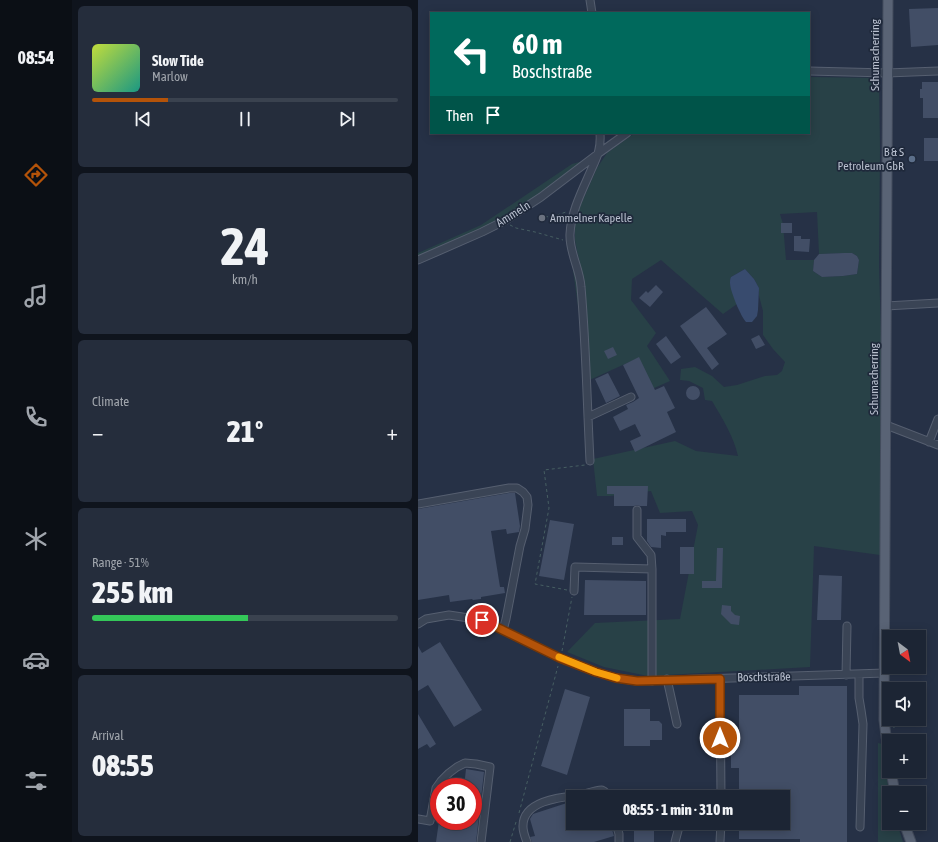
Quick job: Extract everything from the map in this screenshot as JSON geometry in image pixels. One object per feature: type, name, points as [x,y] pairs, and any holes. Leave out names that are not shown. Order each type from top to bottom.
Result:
[{"type":"main road","name":"Schumacherring","points":[[885,630],[888,0]]},
{"type":"main road","name":"Schumacherring","points":[[885,674],[884,720],[886,734]]},
{"type":"main road","points":[[907,830],[911,842]]},
{"type":"street","points":[[590,0],[592,12]]},
{"type":"street","points":[[810,71],[887,73],[938,72]]},
{"type":"street","points":[[590,461],[581,285],[570,233],[574,211],[598,153],[601,143],[600,134]]},
{"type":"street","name":"Ammeln","points":[[418,260],[506,220],[626,134]]},
{"type":"street","points":[[886,306],[938,303]]},
{"type":"street","points":[[588,417],[631,397]]},
{"type":"street","points":[[930,442],[938,419]]},
{"type":"street","points":[[886,424],[938,445]]},
{"type":"street","points":[[418,504],[509,488],[517,488],[527,497],[528,505],[525,529],[520,546],[503,630]]},
{"type":"street","points":[[637,510],[637,537],[651,554],[652,680]]},
{"type":"street","points":[[574,591],[575,567],[652,569]]},
{"type":"street","name":"Boschstraße","points":[[418,624],[426,619],[449,615],[482,620],[560,658],[616,678],[637,681],[882,673]]},
{"type":"street","points":[[846,675],[847,626]]},
{"type":"street","points":[[859,674],[859,698],[862,724],[860,826]]},
{"type":"street","points":[[720,679],[721,790]]},
{"type":"street","points":[[666,680],[677,724]]},
{"type":"street","points":[[418,819],[430,821],[436,788],[441,780],[457,767],[465,763],[490,767],[481,842]]},
{"type":"street","points":[[527,842],[523,825],[525,817],[529,811],[543,802],[566,797]]},
{"type":"street","points":[[618,830],[619,842]]},
{"type":"street","points":[[675,842],[678,830]]},
{"type":"street","points":[[720,842],[721,830]]},
{"type":"path","points":[[545,217],[574,211]]},
{"type":"path","points":[[506,220],[509,225],[516,228],[571,243]]},
{"type":"path","points":[[519,813],[560,658],[574,591],[535,584],[549,508],[544,470],[590,465],[590,461]]},
{"type":"path","points":[[510,842],[517,820]]},
{"type":"green space","points":[[810,77],[879,78],[879,265],[882,372],[880,555],[814,546],[810,667],[648,676],[604,667],[567,652],[595,623],[680,619],[698,525],[692,511],[660,513],[651,491],[597,496],[593,459],[675,441],[696,451],[738,456],[731,435],[712,401],[705,400],[703,388],[689,381],[680,380],[681,369],[695,367],[712,376],[724,387],[737,385],[765,376],[777,375],[782,371],[785,362],[763,335],[763,311],[759,296],[759,288],[754,279],[745,269],[731,277],[730,284],[737,304],[723,314],[661,260],[632,279],[631,300],[656,333],[647,346],[670,381],[652,389],[636,359],[583,383],[581,328],[573,270],[580,263],[575,240],[575,224],[579,209],[597,168],[607,153],[634,134],[810,134]],"holes":[[[817,212],[819,254],[852,253],[857,256],[859,260],[857,274],[843,276],[822,277],[813,271],[814,260],[786,260],[783,224],[780,214]]]},
{"type":"green space","points":[[587,160],[540,194],[482,231],[418,258],[418,253],[481,225],[572,164]]},
{"type":"green space","points":[[878,743],[882,744],[882,778],[887,778],[888,786],[882,786],[882,830],[899,830],[903,842],[878,842]]},
{"type":"water","points":[[745,269],[754,279],[759,288],[757,316],[752,322],[746,322],[741,315],[730,287],[731,277]]},
{"type":"building","points":[[938,8],[938,45],[911,47],[909,9]]},
{"type":"building","points":[[922,82],[938,82],[938,118],[923,118],[923,98],[920,98]]},
{"type":"building","points":[[924,138],[938,138],[938,161],[924,161]]},
{"type":"building","points":[[781,223],[792,223],[792,233],[781,233]]},
{"type":"building","points":[[794,236],[801,236],[801,239],[810,239],[809,252],[794,251]]},
{"type":"building","points":[[852,253],[857,256],[859,260],[857,274],[822,277],[813,271],[814,260],[819,254]]},
{"type":"building","points":[[656,285],[663,292],[650,307],[639,298],[646,291],[648,293]]},
{"type":"building","points":[[706,307],[727,334],[707,348],[719,364],[712,370],[680,326]]},
{"type":"building","points":[[759,335],[765,345],[756,349],[751,339]]},
{"type":"building","points":[[666,336],[681,357],[671,364],[656,344]]},
{"type":"building","points":[[613,347],[617,355],[608,359],[604,351]]},
{"type":"building","points":[[639,357],[655,390],[664,386],[675,408],[667,412],[676,432],[635,452],[630,441],[641,436],[635,424],[620,431],[613,417],[628,409],[626,405],[639,398],[623,365]]},
{"type":"building","points":[[608,373],[620,396],[606,403],[595,379]]},
{"type":"building","points":[[690,386],[696,386],[700,390],[700,396],[696,400],[690,400],[686,396],[686,390]]},
{"type":"building","points":[[607,486],[648,486],[647,506],[614,506],[614,494],[607,494]]},
{"type":"building","points":[[515,493],[520,526],[519,532],[507,534],[506,529],[491,531],[500,587],[504,587],[505,593],[481,597],[481,599],[450,602],[449,595],[418,600],[418,509]]},
{"type":"building","points":[[647,519],[686,519],[686,532],[666,532],[666,536],[661,535],[661,548],[651,547],[647,541]]},
{"type":"building","points":[[550,520],[574,524],[564,580],[539,576]]},
{"type":"building","points":[[612,537],[623,537],[623,545],[612,545]]},
{"type":"building","points":[[680,547],[694,547],[694,574],[680,574]]},
{"type":"building","points":[[717,548],[723,548],[722,588],[702,588],[702,581],[716,581]]},
{"type":"building","points":[[819,575],[842,576],[841,620],[817,620]]},
{"type":"building","points":[[585,580],[646,581],[646,615],[584,615]]},
{"type":"building","points":[[722,605],[731,606],[731,611],[735,615],[740,616],[739,625],[731,624],[721,614]]},
{"type":"building","points":[[440,642],[482,710],[454,727],[428,685],[418,691],[418,646],[422,653]]},
{"type":"building","points":[[799,686],[847,686],[847,842],[800,842],[800,839],[739,839],[739,830],[790,830],[790,790],[739,790],[739,768],[731,768],[731,732],[739,732],[739,695],[799,695]]},
{"type":"building","points":[[565,689],[590,697],[567,775],[541,766]]},
{"type":"building","points":[[624,709],[650,709],[650,721],[659,721],[662,724],[662,740],[650,740],[650,746],[624,746]]},
{"type":"building","points":[[418,714],[436,744],[430,748],[427,744],[418,749]]},
{"type":"building","points":[[466,769],[484,772],[482,790],[482,778],[465,778]]},
{"type":"building","points":[[566,803],[566,830],[612,830],[614,836],[594,842],[532,842],[530,837],[535,836],[530,819],[533,814]]},
{"type":"building","points":[[438,830],[477,830],[476,842],[436,842]]},
{"type":"building","points":[[634,830],[654,830],[654,842],[634,842]]},
{"type":"slow traffic","points":[[559,657],[596,672],[617,678]]},
{"type":"place","name":"B & S Petroleum GbR","points":[[912,159]]},
{"type":"place","name":"Ammelner Kapelle","points":[[542,218]]},
{"type":"route","points":[[482,620],[560,658],[616,678],[637,681],[720,679],[720,738]]}]
